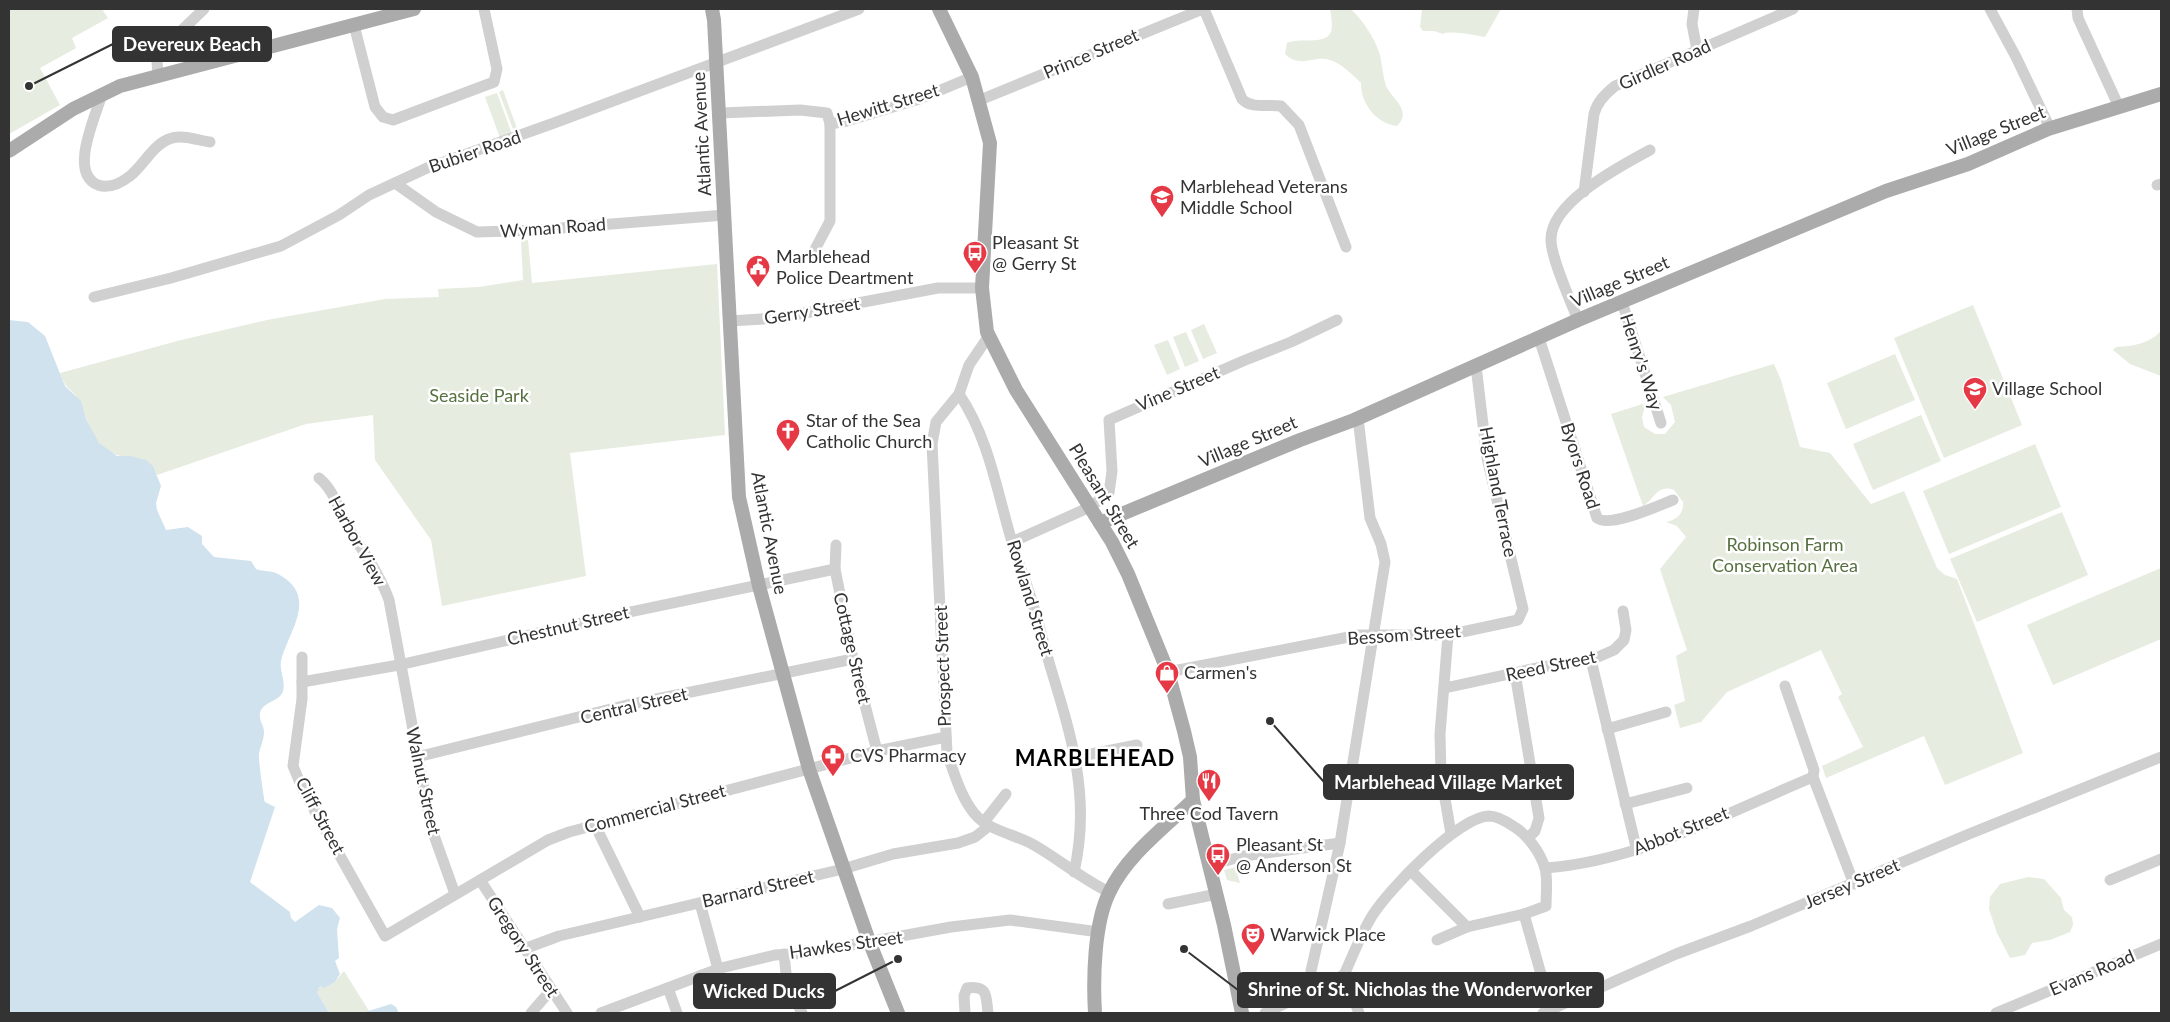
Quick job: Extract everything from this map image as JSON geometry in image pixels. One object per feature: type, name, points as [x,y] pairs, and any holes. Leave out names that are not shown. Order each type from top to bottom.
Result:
[{"type":"main road","points":[[9,151],[54,120],[102,94],[158,75],[414,9]]},
{"type":"main road","name":"Atlantic Avenue","points":[[712,9],[720,113],[739,498],[759,586],[809,769],[869,941],[898,1013]]},
{"type":"main road","name":"Pleasant Street","points":[[941,9],[972,77],[980,100],[990,143],[982,288],[988,337],[1016,390],[1100,523],[1128,574],[1168,672],[1190,757],[1193,800],[1210,865],[1242,1013]]},
{"type":"main road","name":"Village Street","points":[[1100,523],[1358,418],[1578,320],[1886,191],[1968,164],[2048,129],[2161,94]]},
{"type":"main road","points":[[1095,1013],[1094,989],[1099,932],[1103,908],[1109,892],[1139,851],[1193,800]]},
{"type":"street","points":[[158,75],[156,60],[159,52],[204,9]]},
{"type":"street","points":[[354,25],[375,106],[383,117],[393,120],[494,82],[498,69],[484,9]]},
{"type":"street","name":"Bubier Road","points":[[94,297],[171,278],[281,246],[395,183],[427,168],[536,130],[859,9]]},
{"type":"street","points":[[1203,9],[1242,99],[1246,103],[1253,105],[1281,106],[1299,125],[1346,246]]},
{"type":"street","name":"Prince Street","points":[[980,100],[1203,9]]},
{"type":"street","points":[[1694,9],[1692,24],[1697,50]]},
{"type":"street","name":"Girdler Road","points":[[1584,192],[1592,122],[1596,106],[1615,86],[1663,67],[1697,50],[1793,9]]},
{"type":"street","points":[[1990,9],[2016,57],[2047,122],[2048,129]]},
{"type":"street","points":[[2077,9],[2078,18],[2118,107]]},
{"type":"street","name":"Hewitt Street","points":[[720,113],[800,110],[827,113],[830,124],[847,121],[919,99],[972,77]]},
{"type":"street","points":[[102,94],[84,151],[83,164],[90,180],[98,185],[108,187],[130,176],[168,139],[180,137],[210,142]]},
{"type":"street","points":[[812,255],[830,221],[830,124]]},
{"type":"street","points":[[1578,320],[1552,252],[1552,228],[1556,219],[1584,192],[1612,172],[1650,150]]},
{"type":"street","name":"Wyman Road","points":[[395,183],[436,212],[477,232],[536,230],[725,214]]},
{"type":"street","name":"Gerry Street","points":[[730,321],[778,318],[938,288],[982,288]]},
{"type":"street","name":"Henry's Way","points":[[1622,302],[1661,423]]},
{"type":"street","name":"Vine Street","points":[[1090,507],[1109,493],[1112,486],[1110,420],[1243,361],[1291,342],[1337,320]]},
{"type":"street","points":[[959,394],[969,365],[988,337]]},
{"type":"street","name":"Byors Road","points":[[1539,338],[1597,518],[1605,521],[1616,520],[1673,500]]},
{"type":"street","name":"Highland Terrace","points":[[1471,368],[1487,458],[1523,609],[1521,617]]},
{"type":"street","name":"Rowland Street","points":[[959,394],[972,413],[982,435],[1012,542],[1070,726],[1081,788],[1079,853],[1074,872]]},
{"type":"street","name":"Prospect Street","points":[[959,394],[936,422],[932,449],[940,575],[947,753],[962,793],[974,813],[986,824],[1020,838],[1089,883],[1109,892]]},
{"type":"street","points":[[1309,992],[1311,971],[1340,843],[1385,562],[1381,544],[1370,518],[1358,418]]},
{"type":"street","name":"Harbor View","points":[[319,478],[334,498],[347,525],[381,578],[389,600],[399,665]]},
{"type":"street","points":[[1012,542],[1090,507]]},
{"type":"street","name":"Cottage Street","points":[[836,545],[834,569],[853,659],[877,751]]},
{"type":"street","name":"Chestnut Street","points":[[302,682],[399,665],[630,612],[834,569]]},
{"type":"street","name":"Reed Street","points":[[1445,688],[1591,660],[1614,650],[1624,640],[1626,630],[1623,611]]},
{"type":"street","name":"Bessom Street","points":[[1168,672],[1359,635],[1448,635],[1514,622],[1521,617]]},
{"type":"street","points":[[1448,635],[1440,734],[1441,775],[1451,834]]},
{"type":"street","name":"Cliff Street","points":[[302,657],[302,682],[294,766],[302,790],[385,936]]},
{"type":"street","name":"Central Street","points":[[417,757],[627,705],[853,659]]},
{"type":"street","points":[[1591,660],[1637,851]]},
{"type":"street","name":"Walnut Street","points":[[399,665],[431,828],[455,894]]},
{"type":"street","points":[[1515,674],[1539,818],[1534,831],[1528,838]]},
{"type":"street","points":[[1785,686],[1814,770],[1813,777],[1854,884]]},
{"type":"street","points":[[1607,729],[1666,712]]},
{"type":"street","name":"Commercial Street","points":[[385,936],[548,840],[716,791],[877,751],[946,737]]},
{"type":"street","points":[[1076,757],[1137,745]]},
{"type":"street","name":"Jersey Street","points":[[1549,1012],[1676,954],[1751,926],[1969,834],[2161,757]]},
{"type":"street","name":"Abbot Street","points":[[1545,868],[1578,866],[1637,851],[1813,777]]},
{"type":"street","points":[[1625,804],[1687,788]]},
{"type":"street","name":"Barnard Street","points":[[524,949],[559,936],[843,869],[893,854],[958,843],[975,837],[1006,794]]},
{"type":"street","points":[[1266,1013],[1344,975],[1372,917],[1392,887],[1451,834],[1472,820],[1489,816],[1506,822],[1522,831],[1545,868],[1546,906],[1524,914],[1467,927],[1437,940]]},
{"type":"street","points":[[595,826],[640,917]]},
{"type":"street","points":[[1210,865],[1244,856],[1340,843]]},
{"type":"street","points":[[2110,880],[2161,859]]},
{"type":"street","points":[[1411,871],[1467,927]]},
{"type":"street","name":"Gregory Street","points":[[480,880],[567,1013]]},
{"type":"street","points":[[1168,904],[1216,894]]},
{"type":"street","points":[[700,903],[718,969]]},
{"type":"street","points":[[1524,914],[1549,1012]]},
{"type":"street","name":"Hawkes Street","points":[[601,1013],[718,969],[784,954],[807,953],[951,927],[1010,920],[1099,932]]},
{"type":"street","name":"Evans Road","points":[[1996,1013],[2161,944]]},
{"type":"street","points":[[784,954],[787,983],[802,1013]]},
{"type":"street","points":[[1344,975],[1359,1013]]},
{"type":"street","points":[[965,1013],[964,996],[967,988],[976,987],[982,989],[986,994],[988,1013]]},
{"type":"street","points":[[668,988],[677,1013]]},
{"type":"street","points":[[532,1013],[551,990]]},
{"type":"green space","points":[[9,9],[102,9],[108,18],[72,38],[76,48],[40,68],[60,105],[9,134]]},
{"type":"green space","points":[[1330,9],[1351,9],[1372,36],[1380,55],[1386,86],[1402,110],[1403,115],[1397,126],[1382,121],[1371,111],[1364,98],[1361,83],[1338,64],[1324,59],[1296,61],[1285,54],[1287,43],[1323,39],[1328,36],[1332,27]]},
{"type":"green space","points":[[1422,9],[1501,9],[1485,37],[1463,33],[1451,32],[1443,34],[1434,31],[1423,31],[1420,27]]},
{"type":"green space","points":[[503,90],[518,131],[514,132],[499,92]]},
{"type":"green space","points":[[497,93],[512,134],[500,138],[485,97]]},
{"type":"green space","name":"Seaside Park","points":[[528,240],[532,283],[717,264],[725,435],[570,453],[586,576],[442,606],[431,540],[375,460],[373,415],[306,424],[157,475],[147,462],[112,453],[100,444],[92,432],[77,398],[66,386],[60,373],[181,340],[267,320],[385,299],[439,297],[438,289],[479,287],[523,280],[521,241]]},
{"type":"green space","points":[[1973,305],[2022,425],[1944,458],[1894,338]]},
{"type":"green space","points":[[1204,324],[1217,353],[1203,359],[1191,330]]},
{"type":"green space","points":[[2161,331],[2161,376],[2130,364],[2113,350],[2116,347],[2146,342]]},
{"type":"green space","points":[[1186,332],[1199,361],[1185,367],[1173,337]]},
{"type":"green space","points":[[1168,340],[1180,369],[1167,375],[1154,345]]},
{"type":"green space","points":[[1895,354],[1915,400],[1846,429],[1827,383]]},
{"type":"green space","name":"Robinson Farm Conservation Area","points":[[1774,364],[1781,380],[1800,447],[1830,453],[1871,504],[1904,491],[1937,568],[1945,575],[1957,579],[2023,753],[1945,785],[1924,736],[1826,778],[1822,766],[1863,747],[1838,697],[1842,694],[1821,650],[1727,692],[1701,722],[1680,728],[1674,705],[1685,701],[1676,656],[1687,650],[1660,569],[1686,537],[1677,526],[1666,522],[1673,520],[1679,515],[1683,502],[1674,490],[1664,489],[1643,506],[1611,414],[1646,403],[1642,417],[1644,427],[1655,434],[1665,434],[1675,422],[1671,405],[1663,397]]},
{"type":"green space","points":[[1921,415],[1941,461],[1873,490],[1853,444]]},
{"type":"green space","points":[[2035,444],[2061,507],[1949,554],[1923,491]]},
{"type":"green space","points":[[2062,512],[2088,575],[1977,622],[1950,559]]},
{"type":"green space","points":[[2161,568],[2161,639],[2053,685],[2027,625]]},
{"type":"green space","points":[[1244,865],[1244,871],[1237,873],[1240,883],[1227,880],[1224,870]]},
{"type":"green space","points":[[2028,877],[2044,879],[2061,898],[2064,910],[2072,917],[2073,925],[2070,932],[2050,940],[2032,943],[2025,955],[2010,958],[1997,933],[1989,909],[1990,897],[2000,884]]},
{"type":"green space","points":[[344,971],[369,1011],[362,1013],[329,1013],[317,992],[318,988],[322,986],[323,989],[335,982]]},
{"type":"water","points":[[9,320],[28,322],[45,336],[65,386],[81,401],[86,419],[99,443],[117,456],[130,456],[146,460],[153,466],[161,486],[156,503],[157,510],[166,530],[188,527],[202,536],[202,544],[214,557],[251,561],[256,569],[278,574],[290,583],[297,593],[298,615],[281,661],[283,691],[279,697],[263,707],[260,713],[264,732],[259,757],[265,802],[275,807],[250,882],[290,912],[291,918],[295,922],[319,905],[332,908],[340,918],[337,929],[339,958],[335,961],[340,974],[335,982],[323,989],[322,986],[318,988],[317,992],[329,1013],[9,1013]]},
{"type":"water","points":[[391,1004],[396,1007],[399,1013],[362,1013]]},
{"type":"place","name":"Devereux Beach","points":[[29,86]]},
{"type":"place","name":"Marblehead Veterans Middle School","points":[[1162,218]]},
{"type":"place","name":"Pleasant St @ Gerry St","points":[[975,274]]},
{"type":"place","name":"Marblehead Police Deartment","points":[[758,288]]},
{"type":"place","name":"Village School","points":[[1975,410]]},
{"type":"place","name":"Star of the Sea Catholic Church","points":[[788,452]]},
{"type":"place","name":"Carmen's","points":[[1167,694]]},
{"type":"place","name":"Marblehead Village Market","points":[[1270,721]]},
{"type":"place","name":"CVS Pharmacy","points":[[833,777]]},
{"type":"place","name":"Three Cod Tavern","points":[[1209,802]]},
{"type":"place","name":"Pleasant St @ Anderson St","points":[[1218,876]]},
{"type":"place","name":"Shrine of St. Nicholas the Wonderworker","points":[[1184,949]]},
{"type":"place","name":"Warwick Place","points":[[1253,956]]},
{"type":"place","name":"Wicked Ducks","points":[[898,959]]},
{"type":"district","name":"MARBLEHEAD","points":[[1095,758]]}]
